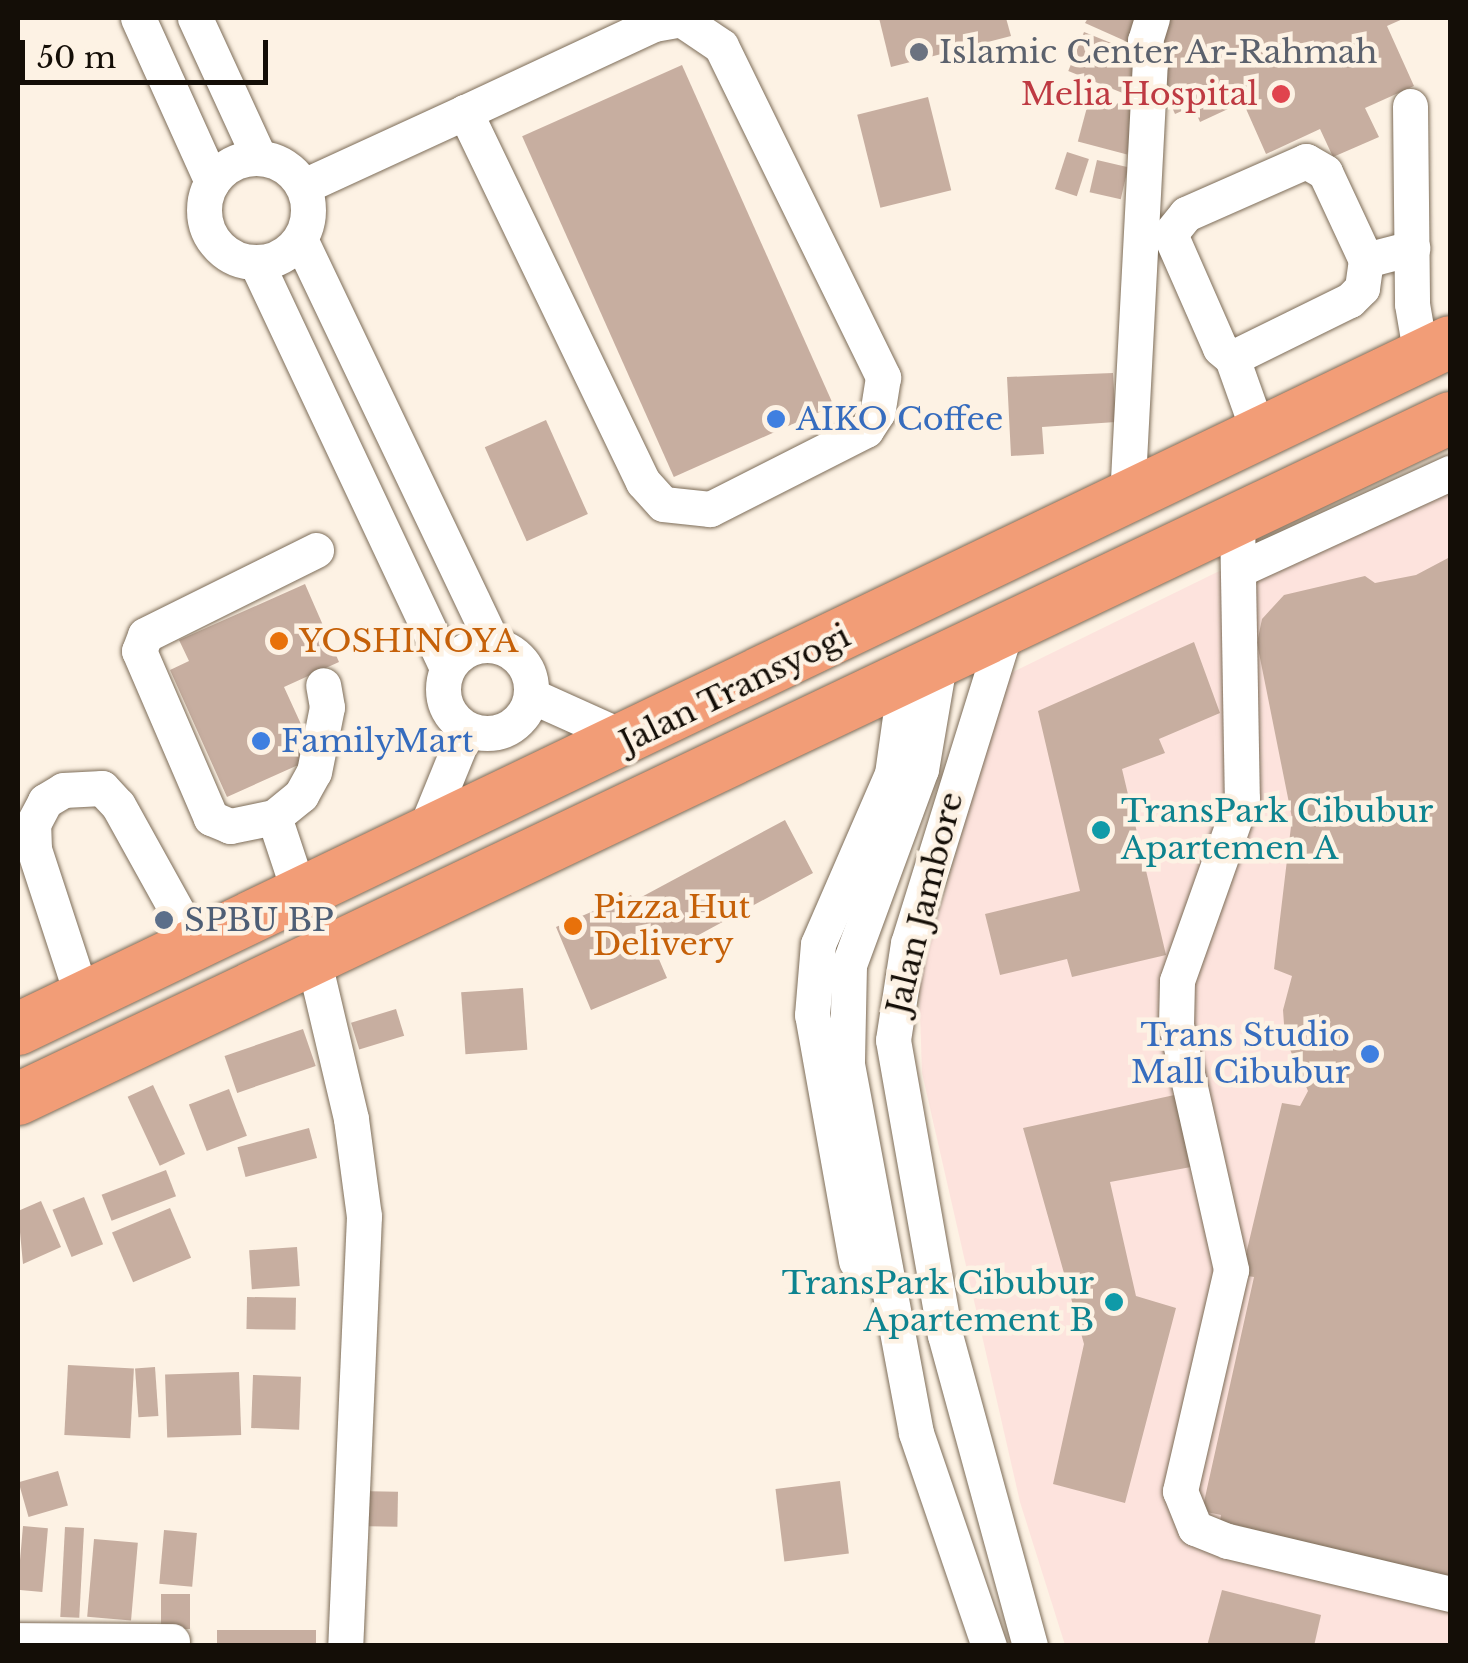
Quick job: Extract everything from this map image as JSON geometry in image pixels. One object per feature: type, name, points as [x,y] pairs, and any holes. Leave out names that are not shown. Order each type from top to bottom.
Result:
[{"type":"highway","name":"Jalan Transyogi","points":[[18,1028],[301,898],[1436,349]]},
{"type":"highway","points":[[1436,349],[1449,419]]},
{"type":"highway","name":"Jalan Transyogi","points":[[18,1099],[1005,632],[1238,544],[1449,419]]},
{"type":"street","points":[[138,18],[212,182]]},
{"type":"street","points":[[195,18],[259,157]]},
{"type":"street","points":[[1127,499],[1150,64],[1145,41],[1152,18]]},
{"type":"street","points":[[304,186],[654,24],[681,19],[702,29],[721,46],[884,377],[877,413],[866,430],[710,508],[663,504],[642,482],[465,112]]},
{"type":"street","points":[[1410,106],[1412,248],[1436,349]]},
{"type":"street","points":[[259,157],[285,166],[304,186],[309,213],[300,239],[281,256],[256,262],[229,255],[210,236],[203,208],[212,182],[232,163],[259,157]]},
{"type":"street","points":[[1232,358],[1350,300],[1362,288],[1366,260],[1325,172],[1306,161],[1174,223],[1170,234],[1220,348],[1232,358],[1260,434]]},
{"type":"street","points":[[300,239],[494,645]]},
{"type":"street","points":[[1366,260],[1412,248]]},
{"type":"street","points":[[256,262],[446,668]]},
{"type":"street","points":[[1450,474],[1238,544],[1242,798],[1177,981],[1176,1025],[1231,1270],[1180,1491],[1195,1528],[1228,1541],[1450,1594]]},
{"type":"street","points":[[316,550],[145,635],[139,650],[211,818],[230,826],[274,817],[301,795],[314,772],[326,708],[322,686]]},
{"type":"street","name":"Jalan Jambore","points":[[1005,632],[908,943],[893,1040],[945,1335],[1030,1646]]},
{"type":"street","points":[[494,645],[516,654],[530,673],[532,696],[519,722],[494,734],[466,730],[448,714],[441,692],[446,668],[458,654],[494,645]]},
{"type":"street","points":[[922,672],[892,774],[818,944],[829,1015],[916,1432],[989,1646]]},
{"type":"street","points":[[922,672],[921,769],[829,1015],[846,1212],[894,1432],[968,1646]]},
{"type":"street","points":[[532,696],[630,740]]},
{"type":"street","points":[[420,840],[466,730]]},
{"type":"street","points":[[83,999],[34,849],[34,824],[45,801],[63,790],[102,788],[118,804],[196,946]]},
{"type":"street","points":[[274,817],[301,898]]},
{"type":"street","points":[[818,944],[850,965]]},
{"type":"street","points":[[314,962],[351,1119],[364,1216],[345,1646]]},
{"type":"street","points":[[18,1640],[172,1641]]},
{"type":"shaded area","points":[[1450,458],[1450,1645],[1065,1645],[1020,1502],[922,1073],[919,982],[1007,675]]},
{"type":"building","name":"Islamic Center Ar-Rahmah","points":[[879,18],[1006,18],[1011,36],[891,67]]},
{"type":"building","points":[[1088,18],[1144,18],[1132,44],[1085,23]]},
{"type":"building","name":"Melia Hospital","points":[[1165,18],[1405,18],[1387,26],[1414,86],[1365,108],[1379,137],[1333,157],[1320,129],[1266,154],[1243,102],[1200,122],[1193,106],[1175,114],[1154,66],[1168,59],[1152,23]]},
{"type":"building","points":[[1084,32],[1143,56],[1128,95],[1068,71]]},
{"type":"building","points":[[682,65],[834,406],[674,477],[522,136]]},
{"type":"building","points":[[1090,96],[1139,109],[1127,155],[1078,141]]},
{"type":"building","points":[[928,97],[951,190],[880,208],[857,115]]},
{"type":"building","points":[[1067,152],[1089,159],[1077,196],[1055,189]]},
{"type":"building","points":[[1097,160],[1128,167],[1121,199],[1090,192]]},
{"type":"building","points":[[1113,373],[1116,422],[1042,427],[1044,454],[1011,456],[1007,377]]},
{"type":"building","points":[[546,420],[588,514],[527,541],[485,447]]},
{"type":"building","name":"Trans Studio Mall Cibubur","points":[[1450,557],[1450,1579],[1220,1521],[1221,1515],[1202,1511],[1254,1277],[1241,1275],[1282,1103],[1300,1106],[1308,1091],[1285,1038],[1283,1010],[1292,976],[1274,969],[1292,818],[1257,643],[1262,619],[1284,595],[1365,576],[1375,583],[1416,575]]},
{"type":"building","points":[[305,584],[339,662],[284,687],[316,757],[227,797],[170,670],[189,661],[179,640]]},
{"type":"building","name":"TransPark Cibubur Apartemen A","points":[[1194,642],[1220,713],[1159,739],[1165,753],[1122,769],[1166,955],[1072,977],[1067,959],[1000,975],[985,914],[1080,891],[1038,711]]},
{"type":"building","points":[[785,820],[813,873],[658,957],[667,978],[591,1010],[556,927],[631,895],[634,901]]},
{"type":"building","points":[[523,988],[527,1050],[465,1054],[461,992]]},
{"type":"building","points":[[396,1009],[404,1036],[359,1050],[351,1023]]},
{"type":"building","points":[[303,1029],[316,1066],[237,1093],[225,1056]]},
{"type":"building","points":[[153,1085],[185,1154],[160,1166],[128,1097]]},
{"type":"building","points":[[229,1089],[247,1136],[207,1151],[189,1104]]},
{"type":"building","name":"TransPark Cibubur Apartement B","points":[[1179,1094],[1191,1167],[1110,1182],[1136,1296],[1176,1308],[1125,1503],[1053,1484],[1084,1344],[1023,1128]]},
{"type":"building","points":[[309,1128],[317,1158],[246,1177],[238,1147]]},
{"type":"building","points":[[166,1170],[176,1196],[112,1221],[102,1195]]},
{"type":"building","points":[[84,1197],[103,1244],[72,1257],[52,1210]]},
{"type":"building","points":[[41,1201],[61,1247],[23,1264],[18,1211]]},
{"type":"building","points":[[170,1208],[191,1258],[133,1282],[112,1233]]},
{"type":"building","points":[[297,1247],[300,1286],[252,1289],[249,1250]]},
{"type":"building","points":[[247,1297],[296,1298],[295,1330],[246,1329]]},
{"type":"building","points":[[68,1365],[134,1368],[130,1438],[64,1435]]},
{"type":"building","points":[[155,1367],[158,1416],[138,1417],[135,1368]]},
{"type":"building","points":[[239,1372],[241,1435],[167,1438],[165,1375]]},
{"type":"building","points":[[253,1375],[301,1377],[299,1430],[251,1428]]},
{"type":"building","points":[[58,1471],[68,1506],[29,1517],[19,1482]]},
{"type":"building","points":[[840,1481],[849,1553],[784,1561],[775,1489]]},
{"type":"building","points":[[356,1491],[398,1492],[397,1527],[355,1526]]},
{"type":"building","points":[[23,1526],[48,1528],[42,1592],[18,1590]]},
{"type":"building","points":[[65,1527],[84,1528],[79,1618],[60,1617]]},
{"type":"building","points":[[164,1530],[197,1533],[192,1587],[159,1584]]},
{"type":"building","points":[[94,1539],[138,1543],[131,1621],[87,1617]]},
{"type":"building","points":[[1222,1590],[1321,1615],[1314,1646],[1207,1646]]},
{"type":"building","points":[[161,1594],[190,1594],[190,1629],[161,1629]]},
{"type":"building","points":[[217,1630],[316,1630],[316,1646],[217,1646]]},
{"type":"place","name":"Islamic Center Ar-Rahmah","points":[[919,52]]},
{"type":"place","name":"Melia Hospital","points":[[1281,94]]},
{"type":"place","name":"AIKO Coffee","points":[[776,419]]},
{"type":"place","name":"YOSHINOYA","points":[[279,641]]},
{"type":"place","name":"FamilyMart","points":[[261,741]]},
{"type":"place","name":"TransPark Cibubur Apartemen A","points":[[1101,830]]},
{"type":"place","name":"SPBU BP","points":[[164,920]]},
{"type":"place","name":"Pizza Hut Delivery","points":[[573,926]]},
{"type":"place","name":"Trans Studio Mall Cibubur","points":[[1370,1054]]},
{"type":"place","name":"TransPark Cibubur Apartement B","points":[[1114,1302]]}]
